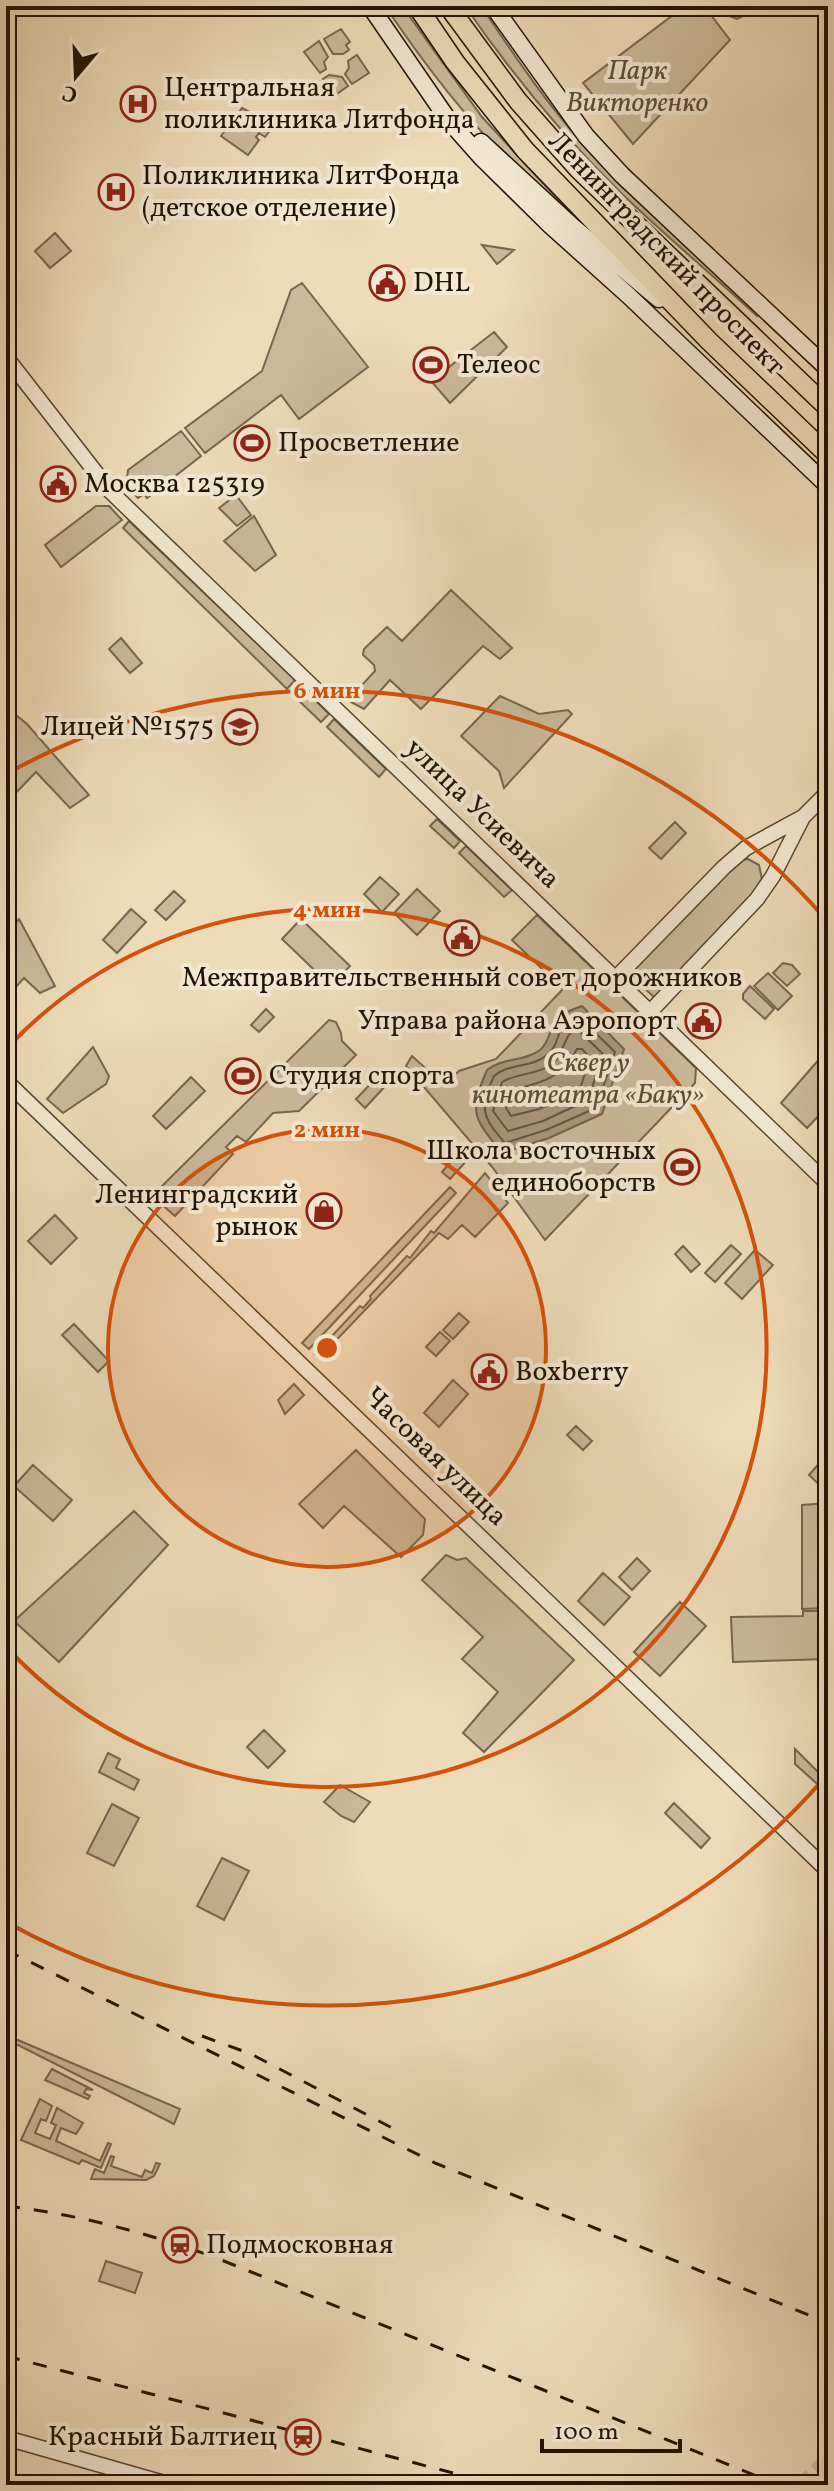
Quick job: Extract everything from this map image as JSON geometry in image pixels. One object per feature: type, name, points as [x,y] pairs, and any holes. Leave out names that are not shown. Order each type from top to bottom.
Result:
[{"type":"main road","points":[[370,6],[449,121],[514,191],[828,486]]},
{"type":"main road","name":"Ленинградский проспект","points":[[417,6],[488,105],[525,150],[709,341],[828,455]]},
{"type":"main road","name":"Ленинградский проспект","points":[[451,6],[518,101],[579,170],[828,408]]},
{"type":"main road","points":[[493,6],[578,124],[622,175],[828,369]]},
{"type":"main road","points":[[430,95],[573,227],[709,341]]},
{"type":"street","name":"улица Усиевича","points":[[6,357],[100,480],[828,1184]]},
{"type":"street","points":[[615,979],[724,867],[746,848],[803,817],[828,792]]},
{"type":"street","points":[[650,1012],[757,899],[773,876],[803,817]]},
{"type":"street","name":"Часовая улица","points":[[6,1081],[828,1871]]},
{"type":"street","points":[[6,2438],[171,2485]]},
{"type":"green space","points":[[385,6],[402,6],[482,117],[576,219],[475,125],[428,67]]},
{"type":"green space","points":[[465,6],[481,6],[572,132],[757,316],[638,209],[579,149],[519,80]]},
{"type":"green space","name":"Парк Викторенко","points":[[685,6],[704,6],[730,40],[633,144],[583,83]]},
{"type":"green space","points":[[721,6],[751,6],[747,14],[737,19],[726,15]]},
{"type":"green space","points":[[341,29],[350,42],[346,45],[349,50],[343,54],[333,54],[324,39]]},
{"type":"green space","points":[[319,41],[328,57],[324,62],[326,69],[320,73],[304,52]]},
{"type":"green space","points":[[357,55],[369,73],[352,84],[345,74],[349,68],[348,61]]},
{"type":"green space","points":[[329,75],[342,77],[348,86],[334,96],[323,79]]},
{"type":"green space","points":[[242,108],[274,125],[265,137],[259,133],[256,137],[259,140],[248,155],[221,136]]},
{"type":"green space","points":[[55,233],[71,251],[50,268],[35,251]]},
{"type":"green space","points":[[482,245],[514,250],[497,264]]},
{"type":"green space","points":[[302,283],[368,367],[299,419],[281,395],[205,453],[185,428],[262,371],[291,290]]},
{"type":"green space","points":[[494,332],[507,347],[450,403],[431,381]]},
{"type":"green space","points":[[181,431],[201,456],[147,498],[144,494],[138,498],[126,486],[128,470]]},
{"type":"green space","points":[[236,495],[251,515],[237,526],[219,508]]},
{"type":"green space","points":[[96,506],[109,506],[122,520],[61,567],[45,545]]},
{"type":"green space","points":[[254,516],[276,555],[255,571],[224,541]]},
{"type":"green space","points":[[129,521],[295,680],[287,689],[123,528]]},
{"type":"green space","points":[[451,590],[512,648],[500,659],[483,646],[421,709],[390,680],[364,709],[351,702],[350,698],[375,671],[374,665],[363,655],[364,649],[387,627],[402,641]]},
{"type":"green space","points":[[121,638],[142,663],[130,673],[109,649]]},
{"type":"green space","points":[[300,685],[329,714],[321,722],[292,694]]},
{"type":"green space","points":[[500,696],[539,714],[568,710],[572,714],[504,788],[499,771],[461,736]]},
{"type":"green space","points":[[6,707],[27,724],[89,795],[70,808],[36,772],[6,803],[6,749],[15,740],[6,731]]},
{"type":"green space","points":[[334,719],[386,769],[379,777],[327,727]]},
{"type":"green space","points":[[437,819],[460,841],[454,848],[430,826]]},
{"type":"green space","points":[[675,822],[686,833],[661,859],[649,848]]},
{"type":"green space","points":[[466,846],[512,890],[504,897],[459,853]]},
{"type":"green space","points":[[748,859],[759,865],[763,884],[655,998],[628,973],[737,861]]},
{"type":"green space","points":[[380,877],[399,894],[382,912],[364,894]]},
{"type":"green space","points":[[417,889],[440,911],[417,935],[394,913]]},
{"type":"green space","points":[[174,891],[185,901],[166,920],[155,910]]},
{"type":"green space","points":[[131,909],[146,922],[117,953],[103,940]]},
{"type":"green space","name":"Сквер у кинотеатра «Баку»","points":[[537,915],[696,1068],[695,1083],[545,1240],[493,1168],[406,1066],[412,1056],[444,1085],[459,1071],[496,1059],[563,989],[512,940]]},
{"type":"green space","points":[[19,919],[55,986],[40,993],[24,978],[6,998],[6,934]]},
{"type":"green space","points":[[301,919],[350,966],[331,986],[282,939]]},
{"type":"green space","points":[[783,963],[792,965],[800,974],[787,986],[773,973]]},
{"type":"green space","points":[[768,973],[792,996],[778,1010],[754,986]]},
{"type":"green space","points":[[750,986],[774,1009],[765,1019],[743,999]]},
{"type":"green space","points":[[266,1009],[274,1017],[259,1032],[251,1025]]},
{"type":"green space","points":[[329,1020],[336,1022],[342,1041],[356,1055],[299,1111],[273,1113],[246,1142],[237,1136],[226,1147],[233,1154],[175,1216],[152,1196]]},
{"type":"green space","points":[[93,1047],[109,1076],[106,1084],[63,1113],[47,1099]]},
{"type":"green space","points":[[822,1056],[828,1061],[828,1106],[807,1128],[781,1103]]},
{"type":"green space","points":[[381,1073],[389,1082],[365,1108],[356,1099]]},
{"type":"green space","points":[[191,1077],[205,1091],[166,1129],[153,1116]]},
{"type":"green space","points":[[462,1149],[470,1157],[450,1179],[442,1172]]},
{"type":"green space","points":[[485,1173],[508,1203],[475,1237],[462,1225],[448,1239],[439,1233],[319,1358],[315,1354],[360,1306],[363,1308],[370,1296],[407,1256],[410,1258],[431,1231],[434,1233]]},
{"type":"green space","points":[[450,1187],[456,1193],[309,1349],[302,1343]]},
{"type":"green space","points":[[55,1215],[77,1238],[51,1264],[28,1241]]},
{"type":"green space","points":[[731,1245],[741,1254],[715,1282],[705,1273]]},
{"type":"green space","points":[[683,1246],[700,1264],[691,1272],[675,1254]]},
{"type":"green space","points":[[755,1250],[773,1265],[742,1299],[725,1283]]},
{"type":"green space","points":[[459,1313],[469,1322],[453,1339],[443,1330]]},
{"type":"green space","points":[[74,1324],[109,1361],[98,1372],[62,1335]]},
{"type":"green space","points":[[440,1332],[450,1341],[436,1356],[426,1347]]},
{"type":"green space","points":[[453,1380],[468,1394],[439,1427],[424,1413]]},
{"type":"green space","points":[[294,1384],[304,1395],[285,1414],[278,1400]]},
{"type":"green space","points":[[576,1426],[592,1441],[583,1450],[567,1435]]},
{"type":"green space","points":[[356,1450],[425,1519],[423,1535],[401,1557],[344,1506],[323,1528],[299,1504]]},
{"type":"green space","points":[[823,1459],[828,1464],[828,1493],[809,1475]]},
{"type":"green space","points":[[33,1465],[72,1500],[53,1521],[14,1486]]},
{"type":"green space","points":[[828,1503],[828,1608],[802,1609],[802,1505]]},
{"type":"green space","points":[[134,1511],[168,1545],[59,1662],[14,1621]]},
{"type":"green space","points":[[446,1555],[457,1560],[466,1558],[574,1660],[484,1752],[463,1733],[498,1692],[462,1659],[483,1637],[422,1580]]},
{"type":"green space","points":[[637,1558],[650,1571],[632,1590],[619,1577]]},
{"type":"green space","points":[[603,1573],[630,1597],[604,1625],[578,1601]]},
{"type":"green space","points":[[680,1602],[706,1626],[660,1676],[634,1652]]},
{"type":"green space","points":[[803,1611],[828,1611],[828,1659],[733,1662],[731,1617],[803,1616]]},
{"type":"green space","points":[[264,1730],[285,1751],[268,1768],[247,1747]]},
{"type":"green space","points":[[795,1749],[828,1782],[828,1790],[824,1790],[795,1764]]},
{"type":"green space","points":[[108,1753],[120,1759],[116,1768],[139,1780],[134,1790],[99,1772]]},
{"type":"green space","points":[[340,1785],[370,1802],[354,1822],[324,1802]]},
{"type":"green space","points":[[674,1803],[710,1838],[701,1848],[665,1813]]},
{"type":"green space","points":[[112,1804],[139,1818],[114,1866],[87,1853]]},
{"type":"green space","points":[[222,1858],[249,1871],[224,1920],[197,1906]]},
{"type":"green space","points":[[6,2035],[180,2109],[174,2124],[6,2039]]},
{"type":"green space","points":[[52,2069],[93,2090],[86,2089],[84,2093],[90,2096],[88,2099],[45,2080]]},
{"type":"green space","points":[[40,2099],[52,2106],[46,2121],[41,2119],[35,2133],[50,2139],[56,2125],[51,2123],[57,2108],[83,2123],[76,2134],[61,2128],[56,2141],[100,2161],[108,2143],[111,2144],[101,2168],[82,2160],[79,2164],[21,2140]]},
{"type":"green space","points":[[111,2156],[114,2157],[111,2166],[142,2177],[145,2170],[152,2173],[156,2163],[160,2164],[154,2176],[146,2180],[91,2179],[95,2169],[104,2173]]},
{"type":"green space","points":[[106,2261],[142,2273],[135,2293],[99,2281]]},
{"type":"water","points":[[582,1006],[624,1049],[602,1114],[549,1138],[502,1153],[477,1115],[477,1097],[487,1070],[540,1050],[557,1019]]},
{"type":"tunnel","points":[[800,2485],[828,2459]]},
{"type":"railway","points":[[6,1950],[435,2163],[828,2323]]},
{"type":"railway","points":[[202,2036],[251,2054],[394,2129]]},
{"type":"railway","points":[[6,2206],[112,2226],[214,2257],[779,2485]]},
{"type":"railway","points":[[6,2356],[499,2485]]},
{"type":"place","name":"Центральная поликлиника Литфонда","points":[[138,104]]},
{"type":"place","name":"Поликлиника ЛитФонда (детское отделение)","points":[[116,192]]},
{"type":"place","name":"DHL","points":[[387,283]]},
{"type":"place","name":"Телеос","points":[[431,365]]},
{"type":"place","name":"Просветление","points":[[252,443]]},
{"type":"place","name":"Москва 125319","points":[[58,484]]},
{"type":"place","name":"Лицей №1575","points":[[240,727]]},
{"type":"place","name":"Межправительственный совет дорожников","points":[[462,938]]},
{"type":"place","name":"Управа района Аэропорт","points":[[703,1021]]},
{"type":"place","name":"Студия спорта","points":[[243,1076]]},
{"type":"place","name":"Школа восточных единоборств","points":[[682,1167]]},
{"type":"place","name":"Ленинградский рынок","points":[[324,1211]]},
{"type":"place","name":"Boxberry","points":[[489,1372]]},
{"type":"place","name":"Подмосковная","points":[[180,2245]]},
{"type":"place","name":"Красный Балтиец","points":[[303,2437]]}]
